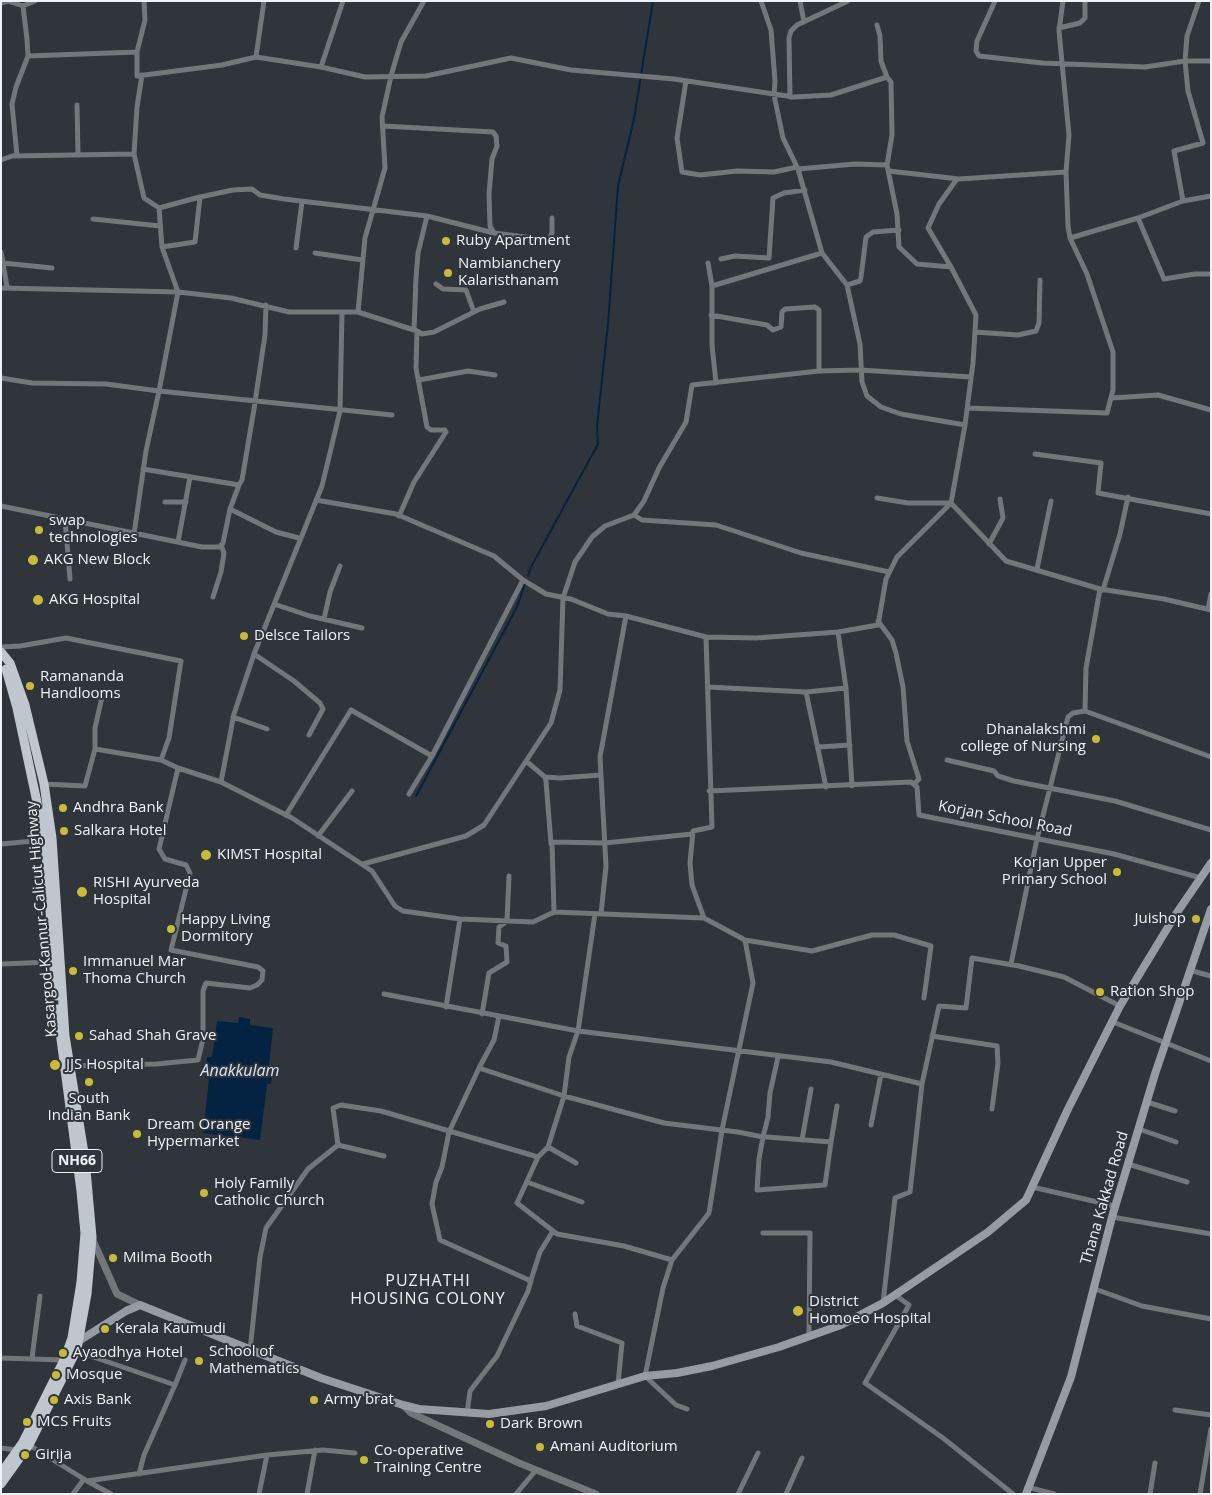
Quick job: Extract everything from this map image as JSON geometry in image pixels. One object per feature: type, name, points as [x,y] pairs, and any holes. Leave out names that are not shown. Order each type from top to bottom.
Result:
[{"type":"highway","name":"Kasargod-Kannur-Calicut Highway","points":[[1,1484],[29,1445],[72,1350],[85,1233],[52,962],[45,840],[31,753],[5,659]]},
{"type":"highway","name":"Kasargod-Kannur-Calicut Highway","points":[[1,1473],[17,1450],[64,1360],[79,1341],[87,1294],[92,1237],[85,1159],[62,1005],[52,838],[44,784],[31,753]]},
{"type":"main road","points":[[79,1341],[126,1311],[140,1305],[321,1378],[420,1409],[467,1414],[516,1412],[579,1397],[645,1376],[677,1373],[712,1366],[809,1337],[840,1325],[895,1295],[988,1232],[1026,1200],[1068,1108],[1120,1006],[1211,863]]},
{"type":"main road","name":"Thana Kakkad Road","points":[[1026,1490],[1071,1377],[1115,1206],[1189,970],[1211,909]]},
{"type":"street","points":[[1,3],[8,1],[23,6],[35,1]]},
{"type":"street","points":[[144,1],[145,20],[137,52],[138,76],[222,65],[256,57],[321,67],[365,77],[426,76],[511,58],[571,70],[686,81],[790,97],[832,95],[887,78]]},
{"type":"street","points":[[256,57],[264,1]]},
{"type":"street","points":[[321,67],[343,1]]},
{"type":"street","points":[[358,312],[362,260],[372,210],[385,168],[382,117],[401,42],[424,1]]},
{"type":"street","points":[[761,1],[771,30],[775,81],[774,95],[783,138],[798,168],[822,253],[847,285],[860,344],[860,370],[867,396],[881,407],[901,414],[964,425]]},
{"type":"street","points":[[800,1],[804,22]]},
{"type":"street","points":[[790,97],[789,38],[791,30],[848,1]]},
{"type":"street","points":[[995,1],[977,41],[976,51],[979,56],[1060,64],[1145,67],[1185,61],[1211,62]]},
{"type":"street","points":[[967,408],[1107,413],[1112,398],[1113,352],[1087,274],[1070,238],[1068,226],[1066,172],[1069,136],[1060,64],[1059,28],[1063,1]]},
{"type":"street","points":[[1059,28],[1080,23],[1085,18],[1085,1]]},
{"type":"street","points":[[1183,201],[1174,151],[1203,143],[1188,91],[1185,61],[1187,36],[1199,1]]},
{"type":"street","points":[[16,156],[12,104],[16,87],[28,56],[23,6]]},
{"type":"street","points":[[877,25],[880,36],[881,61],[887,78],[891,82],[892,136],[888,168],[899,230],[899,247],[917,264],[951,267]]},
{"type":"street","points":[[28,56],[137,52]]},
{"type":"street","points":[[142,75],[136,108],[134,154],[144,198],[159,208],[218,192],[252,189],[264,196],[427,216],[494,233],[549,240],[552,232],[552,218]]},
{"type":"street","points":[[686,81],[676,138],[682,172],[700,175],[737,171],[774,172],[798,168],[855,164],[957,179],[1066,172]]},
{"type":"street","points":[[78,105],[78,154]]},
{"type":"street","points":[[383,126],[493,132],[496,136],[497,146],[492,159],[489,203],[490,226],[494,233]]},
{"type":"street","points":[[1,160],[16,156],[134,154]]},
{"type":"street","points":[[316,500],[399,516],[494,556],[523,580],[546,594],[608,614],[626,616],[706,637],[756,638],[838,632],[878,625],[886,578],[898,557],[951,503],[967,408],[976,315],[928,228],[939,204],[957,179]]},
{"type":"street","points":[[721,258],[735,256],[769,258],[773,198],[784,193],[805,190]]},
{"type":"street","points":[[1070,238],[1138,218],[1183,201],[1211,196]]},
{"type":"street","points":[[162,248],[195,242],[200,197]]},
{"type":"street","points":[[296,248],[302,202]]},
{"type":"street","points":[[134,534],[143,468],[178,292],[162,248],[159,208]]},
{"type":"street","points":[[399,516],[414,482],[446,432],[446,430],[431,430],[427,427],[416,368],[415,330],[418,253],[427,216]]},
{"type":"street","points":[[1138,218],[1164,279],[1196,274],[1211,274]]},
{"type":"street","points":[[93,220],[160,226]]},
{"type":"street","points":[[847,285],[860,281],[866,237],[873,232],[899,230]]},
{"type":"street","points":[[1,252],[4,263],[4,287],[53,291],[178,292],[232,298],[289,312],[358,312],[415,330],[422,334],[434,332],[488,305],[504,302]]},
{"type":"street","points":[[712,286],[822,253]]},
{"type":"street","points":[[315,254],[362,260]]},
{"type":"street","points":[[4,263],[52,268]]},
{"type":"street","points":[[708,263],[712,286],[711,315],[716,383]]},
{"type":"street","points":[[975,332],[1018,334],[1036,331],[1039,323],[1040,280]]},
{"type":"street","points":[[436,284],[443,289],[466,290],[474,312]]},
{"type":"street","points":[[213,597],[222,567],[224,553],[222,545],[230,510],[242,480],[265,335],[266,305]]},
{"type":"street","points":[[711,315],[767,326],[773,330],[781,327],[782,312],[785,310],[816,307],[819,310],[819,371]]},
{"type":"street","points":[[222,782],[233,717],[254,654],[299,538],[322,486],[340,410],[342,312]]},
{"type":"street","points":[[363,864],[466,836],[484,825],[552,723],[560,690],[563,598],[575,562],[592,537],[605,526],[634,515],[686,422],[692,385],[695,383],[716,383],[819,371],[860,370],[971,377]]},
{"type":"street","points":[[419,380],[468,371],[495,375]]},
{"type":"street","points":[[1,378],[32,383],[106,384],[392,415]]},
{"type":"street","points":[[1112,398],[1158,396],[1211,410]]},
{"type":"street","points":[[1035,454],[1101,463],[1098,493],[1128,497],[1211,514]]},
{"type":"street","points":[[143,468],[239,485]]},
{"type":"street","points":[[178,542],[190,477]]},
{"type":"street","points":[[1085,711],[1086,668],[1102,590],[1120,534],[1128,497]]},
{"type":"street","points":[[877,498],[908,503],[951,503],[1006,561],[1102,590],[1164,599],[1210,610],[1211,594]]},
{"type":"street","points":[[989,544],[1003,518],[1000,499]]},
{"type":"street","points":[[1037,569],[1052,501]]},
{"type":"street","points":[[165,502],[186,502]]},
{"type":"street","points":[[1,506],[202,547],[222,545]]},
{"type":"street","points":[[230,510],[276,532],[299,538]]},
{"type":"street","points":[[634,515],[642,520],[716,525],[802,553],[890,572]]},
{"type":"street","points":[[66,519],[70,579]]},
{"type":"street","points":[[324,619],[330,592],[340,566]]},
{"type":"street","points":[[409,794],[432,756],[523,580]]},
{"type":"street","points":[[274,604],[362,628]]},
{"type":"street","points":[[626,616],[600,757],[605,843],[598,914],[578,1031],[569,1057],[564,1096],[548,1147],[538,1157],[517,1203],[557,1234],[624,1246],[672,1260]]},
{"type":"street","points":[[878,621],[892,640],[896,653],[903,687],[906,741],[919,779],[915,783]]},
{"type":"street","points":[[838,632],[846,688],[852,786]]},
{"type":"street","points":[[552,845],[552,842],[605,843],[692,834],[693,831],[712,827],[709,792],[706,637]]},
{"type":"street","points":[[1,647],[20,646],[66,638],[181,661],[169,738],[161,760]]},
{"type":"street","points":[[254,654],[294,681],[320,703],[323,709],[309,735]]},
{"type":"street","points":[[708,687],[806,692],[846,688]]},
{"type":"street","points":[[806,692],[826,787]]},
{"type":"street","points":[[44,784],[85,786],[95,748],[95,728],[102,696]]},
{"type":"street","points":[[286,815],[351,710],[432,756]]},
{"type":"street","points":[[1011,964],[1037,838],[1068,717],[1073,713],[1085,711],[1211,757]]},
{"type":"street","points":[[233,717],[267,729]]},
{"type":"street","points":[[819,747],[850,745]]},
{"type":"street","points":[[95,748],[161,760],[178,768],[222,782],[286,815],[372,870],[395,906],[403,911],[460,919],[533,922],[554,912],[704,918],[745,940],[812,951],[872,935],[894,935],[931,946],[924,998]]},
{"type":"street","points":[[947,760],[994,771],[998,776],[1049,789],[1115,801],[1211,830]]},
{"type":"street","points":[[526,761],[544,777],[560,778],[601,775]]},
{"type":"street","points":[[70,1066],[156,1064],[198,1060],[203,1039],[203,991],[206,983],[250,988],[262,980],[263,971],[258,967],[171,950],[190,876],[186,866],[165,859],[159,849],[178,768]]},
{"type":"street","points":[[544,777],[549,839],[552,845],[554,912]]},
{"type":"street","name":"Korjan School Road","points":[[709,792],[911,782],[917,787],[919,815],[1114,854],[1201,878]]},
{"type":"street","points":[[318,836],[352,791]]},
{"type":"street","points":[[692,834],[690,863],[692,885],[704,918]]},
{"type":"street","points":[[1,844],[45,840]]},
{"type":"street","points":[[507,921],[509,876]]},
{"type":"street","points":[[446,1007],[460,919]]},
{"type":"street","points":[[482,1014],[489,973],[507,962],[506,946],[498,942],[499,927],[507,921]]},
{"type":"street","points":[[687,1409],[676,1405],[645,1376],[662,1288],[672,1260],[710,1213],[722,1130],[753,983],[745,940]]},
{"type":"street","points":[[883,1303],[895,1198],[910,1192],[922,1084],[939,1006],[966,1008],[972,958],[1011,964],[1064,978],[1120,1006]]},
{"type":"street","points":[[1,964],[52,962]]},
{"type":"street","points":[[1189,970],[1211,976]]},
{"type":"street","points":[[384,994],[578,1031],[831,1062],[922,1084]]},
{"type":"street","points":[[499,1016],[494,1040],[448,1132],[432,1204],[440,1240],[450,1246],[476,1255],[530,1282]]},
{"type":"street","points":[[1113,1022],[1211,1061]]},
{"type":"street","points":[[932,1036],[997,1046],[998,1063],[992,1109]]},
{"type":"street","points":[[778,1057],[763,1137],[757,1190],[825,1185],[837,1106]]},
{"type":"street","points":[[479,1068],[564,1096],[664,1122],[763,1137],[831,1142]]},
{"type":"street","points":[[871,1125],[881,1074]]},
{"type":"street","points":[[802,1140],[811,1089]]},
{"type":"street","points":[[1147,1102],[1175,1111]]},
{"type":"street","points":[[338,1145],[333,1108],[341,1105],[381,1111],[538,1157]]},
{"type":"street","points":[[1139,1129],[1176,1142]]},
{"type":"street","points":[[338,1145],[384,1156]]},
{"type":"street","points":[[250,1350],[260,1256],[266,1228],[308,1169],[338,1145]]},
{"type":"street","points":[[548,1147],[576,1163]]},
{"type":"street","points":[[1128,1164],[1187,1182]]},
{"type":"street","points":[[527,1182],[582,1202]]},
{"type":"street","points":[[1032,1187],[1115,1206]]},
{"type":"street","points":[[1112,1217],[1211,1234]]},
{"type":"street","points":[[467,1414],[470,1391],[497,1356],[528,1291],[540,1252],[552,1231]]},
{"type":"street","points":[[763,1233],[810,1233],[809,1337]]},
{"type":"street","points":[[92,1237],[117,1294],[140,1305]]},
{"type":"street","points":[[1095,1289],[1142,1306],[1211,1318]]},
{"type":"street","points":[[895,1295],[909,1305],[865,1383],[942,1438],[1013,1494]]},
{"type":"street","points":[[32,1358],[40,1296]]},
{"type":"street","points":[[575,1314],[577,1326],[622,1343],[618,1384]]},
{"type":"street","points":[[72,1350],[175,1384]]},
{"type":"street","points":[[1,1358],[64,1360]]},
{"type":"street","points":[[139,1474],[144,1455],[185,1360]]},
{"type":"street","points":[[403,1404],[418,1416],[536,1470],[596,1494]]},
{"type":"street","points":[[1176,1410],[1211,1415]]},
{"type":"street","points":[[1200,1494],[1211,1429]]},
{"type":"street","points":[[29,1445],[111,1494]]},
{"type":"street","points":[[1,1448],[17,1450]]},
{"type":"street","points":[[73,1494],[86,1480],[315,1450],[355,1453]]},
{"type":"street","points":[[307,1494],[315,1450]]},
{"type":"street","points":[[738,1494],[758,1453]]},
{"type":"street","points":[[259,1494],[267,1455]]},
{"type":"street","points":[[786,1494],[802,1458]]},
{"type":"street","points":[[1150,1494],[1155,1464]]},
{"type":"street","points":[[516,1494],[536,1470]]},
{"type":"street","points":[[1026,1490],[1054,1494]]},
{"type":"water","name":"Anakkulam","points":[[239,1017],[250,1019],[250,1025],[273,1028],[269,1065],[273,1067],[271,1084],[267,1084],[260,1140],[238,1137],[237,1141],[226,1140],[226,1136],[203,1133],[209,1079],[205,1078],[207,1057],[212,1057],[217,1021],[238,1023]]},
{"type":"waterway","points":[[528,576],[531,567],[598,444],[597,426],[608,324],[618,186],[634,119],[653,1]]},
{"type":"waterway","points":[[416,796],[517,607],[525,584]]},
{"type":"place","name":"Ruby Apartment","points":[[446,241]]},
{"type":"place","name":"Nambianchery Kalaristhanam","points":[[448,273]]},
{"type":"place","name":"swap technologies","points":[[39,530]]},
{"type":"place","name":"AKG New Block","points":[[33,560]]},
{"type":"place","name":"AKG Hospital","points":[[38,600]]},
{"type":"place","name":"Delsce Tailors","points":[[244,636]]},
{"type":"place","name":"Ramananda Handlooms","points":[[30,686]]},
{"type":"place","name":"Dhanalakshmi college of Nursing","points":[[1096,739]]},
{"type":"place","name":"Andhra Bank","points":[[63,808]]},
{"type":"place","name":"Salkara Hotel","points":[[64,831]]},
{"type":"place","name":"KIMST Hospital","points":[[206,855]]},
{"type":"place","name":"Korjan Upper Primary School","points":[[1117,872]]},
{"type":"place","name":"RISHI Ayurveda Hospital","points":[[82,892]]},
{"type":"place","name":"Juishop","points":[[1196,919]]},
{"type":"place","name":"Happy Living Dormitory","points":[[171,929]]},
{"type":"place","name":"Immanuel Mar Thoma Church","points":[[73,971]]},
{"type":"place","name":"Ration Shop","points":[[1100,992]]},
{"type":"place","name":"Sahad Shah Grave","points":[[79,1036]]},
{"type":"place","name":"JJS Hospital","points":[[55,1065]]},
{"type":"place","name":"South Indian Bank","points":[[89,1082]]},
{"type":"place","name":"Dream Orange Hypermarket","points":[[137,1134]]},
{"type":"place","name":"Holy Family Catholic Church","points":[[204,1193]]},
{"type":"place","name":"Milma Booth","points":[[113,1258]]},
{"type":"place","name":"District Homoeo Hospital","points":[[798,1311]]},
{"type":"place","name":"Kerala Kaumudi","points":[[105,1329]]},
{"type":"place","name":"Ayaodhya Hotel","points":[[63,1353]]},
{"type":"place","name":"School of Mathematics","points":[[199,1361]]},
{"type":"place","name":"Mosque","points":[[56,1375]]},
{"type":"place","name":"Axis Bank","points":[[54,1400]]},
{"type":"place","name":"Army brat","points":[[314,1400]]},
{"type":"place","name":"MCS Fruits","points":[[27,1422]]},
{"type":"place","name":"Dark Brown","points":[[490,1424]]},
{"type":"place","name":"Amani Auditorium","points":[[540,1447]]},
{"type":"place","name":"Girija","points":[[25,1455]]},
{"type":"place","name":"Co-operative Training Centre","points":[[364,1460]]},
{"type":"district","name":"PUZHATHI HOUSING COLONY","points":[[428,1290]]}]
